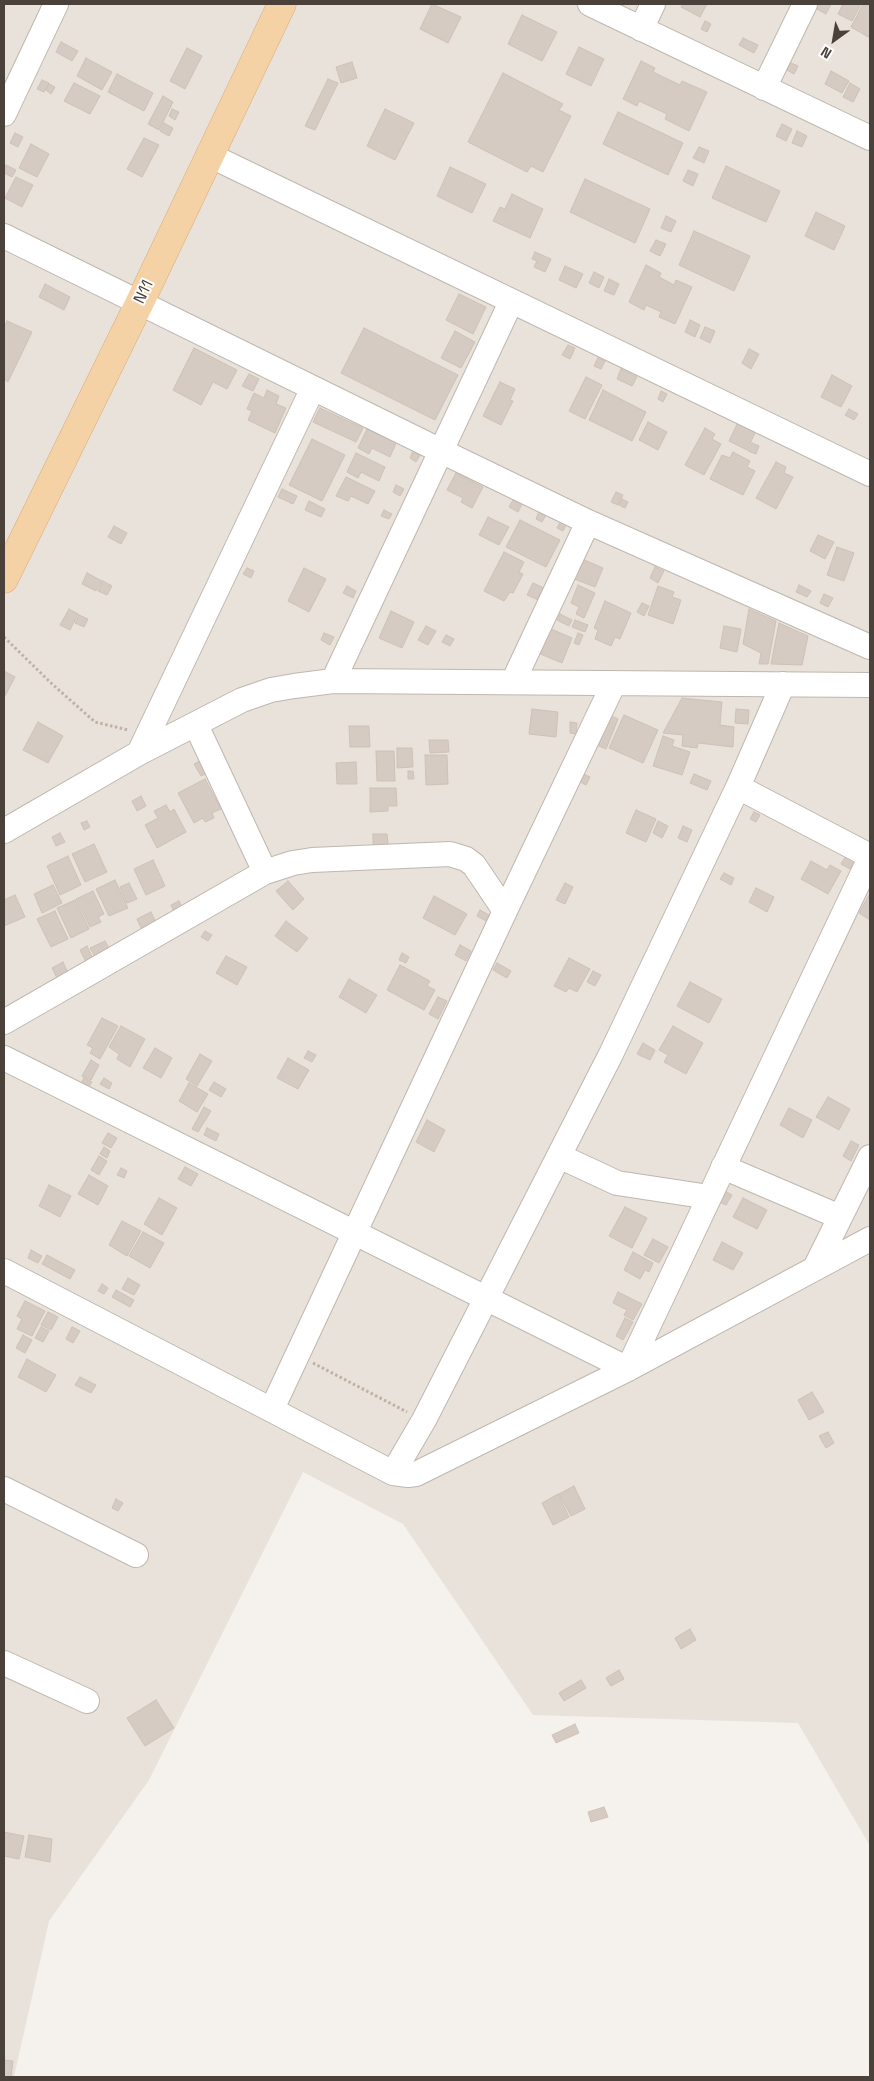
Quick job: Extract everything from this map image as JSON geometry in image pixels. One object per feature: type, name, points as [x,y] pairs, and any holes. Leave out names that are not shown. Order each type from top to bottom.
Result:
[{"type":"main road","name":"N11","points":[[6,567],[140,302],[282,4]]},
{"type":"street","points":[[4,114],[56,4]]},
{"type":"street","points":[[590,4],[870,138]]},
{"type":"street","points":[[641,28],[653,4]]},
{"type":"street","points":[[764,88],[805,4]]},
{"type":"street","points":[[209,155],[870,474]]},
{"type":"street","points":[[4,236],[588,522],[870,647]]},
{"type":"street","points":[[333,681],[511,302]]},
{"type":"street","points":[[144,744],[313,388]]},
{"type":"street","points":[[513,682],[588,522]]},
{"type":"street","points":[[4,831],[144,744],[196,725],[242,700],[271,690],[333,681],[870,685]]},
{"type":"street","points":[[272,1409],[614,683]]},
{"type":"street","points":[[393,1472],[424,1420],[611,1054],[738,787],[783,684]]},
{"type":"street","points":[[196,725],[264,872]]},
{"type":"street","points":[[628,1369],[870,857],[738,787]]},
{"type":"street","points":[[4,1022],[264,872],[293,863],[312,860],[450,854],[466,859],[474,865],[505,911]]},
{"type":"street","points":[[4,1058],[628,1369]]},
{"type":"street","points":[[559,1156],[617,1183],[709,1197]]},
{"type":"street","points":[[815,1268],[870,1157]]},
{"type":"street","points":[[724,1167],[840,1218]]},
{"type":"street","points":[[4,1271],[400,1475],[416,1474],[628,1369],[870,1239]]},
{"type":"street","points":[[4,1489],[136,1555]]},
{"type":"street","points":[[4,1663],[87,1701]]},
{"type":"path","points":[[4,637],[50,683],[96,722],[144,744]]},
{"type":"path","points":[[297,1355],[424,1420]]},
{"type":"shaded area","points":[[4,4],[870,4],[870,1846],[798,1723],[533,1715],[403,1524],[303,1472],[149,1780],[49,1921],[14,2077],[4,2077]]},
{"type":"building","points":[[432,4],[461,17],[448,43],[420,29]]},
{"type":"building","points":[[683,4],[707,4],[700,17],[681,7]]},
{"type":"building","points":[[818,4],[831,4],[826,14],[815,8]]},
{"type":"building","points":[[843,4],[861,4],[852,21],[838,14]]},
{"type":"building","points":[[863,4],[870,4],[870,38],[851,27]]},
{"type":"building","points":[[522,15],[557,32],[542,61],[508,44]]},
{"type":"building","points":[[705,21],[711,24],[707,32],[701,29]]},
{"type":"building","points":[[743,38],[758,45],[754,53],[739,45]]},
{"type":"building","points":[[61,42],[78,51],[72,61],[56,52]]},
{"type":"building","points":[[579,47],[604,59],[591,86],[566,74]]},
{"type":"building","points":[[187,48],[202,56],[185,89],[170,81]]},
{"type":"building","points":[[86,58],[112,72],[102,90],[77,76]]},
{"type":"building","points":[[641,61],[655,68],[653,72],[680,85],[682,81],[707,92],[689,131],[665,119],[667,114],[639,101],[637,106],[623,99]]},
{"type":"building","points":[[352,62],[357,78],[341,83],[336,67]]},
{"type":"building","points":[[791,63],[798,66],[794,74],[787,70]]},
{"type":"building","points":[[831,71],[849,81],[842,93],[825,84]]},
{"type":"building","points":[[503,73],[563,104],[559,110],[571,116],[543,172],[531,166],[527,172],[468,142]]},
{"type":"building","points":[[117,74],[153,93],[144,111],[108,92]]},
{"type":"building","points":[[328,79],[338,83],[315,130],[305,126]]},
{"type":"building","points":[[42,80],[49,83],[44,92],[37,89]]},
{"type":"building","points":[[74,83],[100,96],[90,114],[64,101]]},
{"type":"building","points":[[850,83],[860,89],[853,102],[843,97]]},
{"type":"building","points":[[49,84],[55,87],[51,94],[46,90]]},
{"type":"building","points":[[163,96],[173,102],[159,130],[148,124]]},
{"type":"building","points":[[172,109],[179,112],[175,120],[169,116]]},
{"type":"building","points":[[385,109],[414,123],[395,160],[367,146]]},
{"type":"building","points":[[618,112],[683,143],[668,175],[603,144]]},
{"type":"building","points":[[164,123],[173,128],[169,136],[160,131]]},
{"type":"building","points":[[782,124],[792,129],[786,141],[776,136]]},
{"type":"building","points":[[797,131],[807,136],[802,147],[792,143]]},
{"type":"building","points":[[15,133],[23,137],[18,147],[10,143]]},
{"type":"building","points":[[144,138],[159,145],[142,177],[127,169]]},
{"type":"building","points":[[31,144],[49,154],[37,177],[19,168]]},
{"type":"building","points":[[699,147],[709,151],[704,163],[693,158]]},
{"type":"building","points":[[6,165],[16,170],[12,177],[4,173]]},
{"type":"building","points":[[726,166],[780,191],[766,222],[712,198]]},
{"type":"building","points":[[450,167],[486,184],[472,213],[437,196]]},
{"type":"building","points":[[688,170],[698,174],[693,186],[683,181]]},
{"type":"building","points":[[16,177],[33,185],[22,207],[5,198]]},
{"type":"building","points":[[585,179],[650,209],[635,243],[570,212]]},
{"type":"building","points":[[512,194],[543,209],[530,238],[493,221],[500,207],[505,209]]},
{"type":"building","points":[[816,212],[845,226],[834,250],[805,236]]},
{"type":"building","points":[[666,216],[676,221],[671,232],[661,228]]},
{"type":"building","points":[[694,231],[750,256],[734,291],[679,265]]},
{"type":"building","points":[[656,240],[666,244],[660,256],[650,251]]},
{"type":"building","points":[[535,252],[551,259],[545,272],[534,267],[537,261],[532,259]]},
{"type":"building","points":[[646,265],[661,273],[659,277],[674,285],[676,280],[692,287],[675,324],[659,317],[661,312],[646,305],[644,310],[629,302]]},
{"type":"building","points":[[565,266],[583,274],[576,288],[559,280]]},
{"type":"building","points":[[594,272],[604,277],[599,288],[589,283]]},
{"type":"building","points":[[609,279],[619,284],[614,295],[604,291]]},
{"type":"building","points":[[45,284],[70,297],[64,310],[39,297]]},
{"type":"building","points":[[459,294],[486,307],[473,334],[446,320]]},
{"type":"building","points":[[690,320],[700,325],[695,337],[685,332]]},
{"type":"building","points":[[7,321],[32,332],[8,382],[4,379],[4,328]]},
{"type":"building","points":[[705,327],[715,331],[710,343],[700,338]]},
{"type":"building","points":[[364,328],[458,375],[435,420],[341,373]]},
{"type":"building","points":[[455,331],[475,342],[461,368],[441,358]]},
{"type":"building","points":[[568,345],[575,348],[570,359],[562,355]]},
{"type":"building","points":[[194,348],[237,370],[227,389],[213,382],[201,405],[173,390]]},
{"type":"building","points":[[749,349],[759,354],[751,369],[742,363]]},
{"type":"building","points":[[598,358],[605,361],[601,369],[594,366]]},
{"type":"building","points":[[621,369],[637,377],[632,386],[617,379]]},
{"type":"building","points":[[249,374],[259,379],[253,391],[242,386]]},
{"type":"building","points":[[832,375],[852,386],[841,407],[821,397]]},
{"type":"building","points":[[586,377],[602,385],[585,419],[569,411]]},
{"type":"building","points":[[500,382],[515,389],[510,400],[513,401],[501,425],[483,416]]},
{"type":"building","points":[[267,390],[279,396],[276,404],[286,408],[275,433],[248,420],[252,411],[247,409],[254,393],[264,398]]},
{"type":"building","points":[[603,390],[646,412],[632,441],[589,420]]},
{"type":"building","points":[[661,391],[667,394],[663,402],[658,399]]},
{"type":"building","points":[[320,408],[363,428],[356,442],[313,422]]},
{"type":"building","points":[[849,409],[858,414],[854,420],[845,415]]},
{"type":"building","points":[[741,416],[759,424],[747,450],[729,441]]},
{"type":"building","points":[[648,422],[667,432],[658,450],[639,440]]},
{"type":"building","points":[[705,428],[715,434],[712,439],[721,444],[704,475],[685,465]]},
{"type":"building","points":[[367,429],[396,443],[390,457],[372,448],[369,454],[358,448]]},
{"type":"building","points":[[312,439],[345,455],[322,501],[289,485]]},
{"type":"building","points":[[752,443],[759,446],[756,454],[748,451]]},
{"type":"building","points":[[413,451],[420,455],[416,462],[410,458]]},
{"type":"building","points":[[733,452],[750,461],[747,467],[755,471],[743,495],[710,479],[722,455],[730,458]]},
{"type":"building","points":[[356,453],[385,467],[379,481],[361,472],[358,478],[347,472]]},
{"type":"building","points":[[776,462],[786,467],[784,473],[793,477],[776,509],[756,498]]},
{"type":"building","points":[[456,473],[483,487],[472,508],[461,502],[463,498],[447,490]]},
{"type":"building","points":[[346,477],[375,491],[368,504],[351,496],[348,501],[336,496]]},
{"type":"building","points":[[396,485],[404,489],[400,496],[393,492]]},
{"type":"building","points":[[282,489],[297,496],[293,504],[278,497]]},
{"type":"building","points":[[616,492],[623,495],[618,505],[611,502]]},
{"type":"building","points":[[622,499],[628,502],[625,508],[619,505]]},
{"type":"building","points":[[513,500],[522,504],[518,512],[509,507]]},
{"type":"building","points":[[309,501],[325,509],[321,517],[305,510]]},
{"type":"building","points":[[384,510],[392,514],[389,519],[381,516]]},
{"type":"building","points":[[539,511],[546,515],[542,522],[536,519]]},
{"type":"building","points":[[488,517],[509,527],[499,545],[479,535]]},
{"type":"building","points":[[520,520],[560,540],[546,567],[506,547]]},
{"type":"building","points":[[561,520],[567,523],[563,531],[557,528]]},
{"type":"building","points":[[114,526],[127,533],[121,544],[108,537]]},
{"type":"building","points":[[818,535],[834,542],[825,559],[810,551]]},
{"type":"building","points":[[837,547],[854,553],[844,581],[827,575]]},
{"type":"building","points":[[504,552],[524,562],[519,572],[523,574],[513,593],[510,592],[504,601],[484,591]]},
{"type":"building","points":[[580,558],[603,568],[595,587],[572,578]]},
{"type":"building","points":[[655,567],[664,571],[658,583],[650,578]]},
{"type":"building","points":[[247,568],[254,571],[251,578],[243,574]]},
{"type":"building","points":[[304,568],[326,579],[309,612],[288,601]]},
{"type":"building","points":[[87,573],[102,581],[96,591],[82,584]]},
{"type":"building","points":[[103,581],[112,586],[107,595],[98,591]]},
{"type":"building","points":[[533,583],[544,588],[538,600],[527,595]]},
{"type":"building","points":[[578,585],[595,593],[584,618],[576,614],[579,607],[571,603]]},
{"type":"building","points":[[799,585],[811,591],[807,597],[796,592]]},
{"type":"building","points":[[347,586],[356,591],[353,598],[343,593]]},
{"type":"building","points":[[658,586],[674,592],[672,597],[681,600],[673,624],[648,615]]},
{"type":"building","points":[[824,594],[833,598],[828,607],[820,603]]},
{"type":"building","points":[[605,601],[631,613],[620,639],[615,637],[611,646],[595,639],[598,630],[594,628]]},
{"type":"building","points":[[642,603],[649,606],[644,616],[637,612]]},
{"type":"building","points":[[69,609],[78,614],[70,630],[60,625]]},
{"type":"building","points":[[749,609],[776,621],[768,664],[759,664],[761,653],[743,644]]},
{"type":"building","points":[[391,611],[414,622],[402,648],[379,638]]},
{"type":"building","points":[[560,614],[572,620],[569,626],[557,620]]},
{"type":"building","points":[[79,615],[88,619],[84,627],[75,623]]},
{"type":"building","points":[[575,620],[588,625],[585,632],[572,627]]},
{"type":"building","points":[[779,623],[808,636],[802,665],[771,664]]},
{"type":"building","points":[[426,626],[436,631],[428,645],[418,640]]},
{"type":"building","points":[[724,626],[741,629],[737,652],[720,648]]},
{"type":"building","points":[[549,628],[572,638],[562,663],[538,653]]},
{"type":"building","points":[[324,633],[334,637],[330,645],[321,640]]},
{"type":"building","points":[[578,633],[583,635],[579,645],[574,643]]},
{"type":"building","points":[[446,635],[454,639],[450,646],[442,642]]},
{"type":"building","points":[[4,671],[15,677],[5,696],[4,695]]},
{"type":"building","points":[[682,698],[722,702],[720,725],[734,727],[733,747],[698,743],[697,748],[682,746],[683,735],[663,733]]},
{"type":"building","points":[[532,709],[558,712],[556,737],[529,734]]},
{"type":"building","points":[[736,709],[749,710],[748,724],[735,723]]},
{"type":"building","points":[[605,713],[618,719],[606,749],[592,743]]},
{"type":"building","points":[[624,715],[658,730],[643,763],[609,748]]},
{"type":"building","points":[[38,722],[63,736],[48,763],[23,750]]},
{"type":"building","points":[[570,722],[577,723],[576,734],[570,733]]},
{"type":"building","points":[[349,726],[369,726],[370,747],[350,747]]},
{"type":"building","points":[[663,736],[674,740],[672,746],[690,752],[682,775],[653,766]]},
{"type":"building","points":[[429,740],[448,740],[449,752],[430,753]]},
{"type":"building","points":[[397,748],[412,748],[413,767],[397,768]]},
{"type":"building","points":[[376,751],[394,751],[395,781],[377,781]]},
{"type":"building","points":[[425,755],[447,755],[448,784],[426,785]]},
{"type":"building","points":[[202,760],[209,772],[201,776],[194,764]]},
{"type":"building","points":[[356,762],[357,784],[337,784],[336,763]]},
{"type":"building","points":[[408,771],[413,771],[414,779],[408,779]]},
{"type":"building","points":[[584,774],[590,777],[586,785],[580,782]]},
{"type":"building","points":[[694,774],[711,781],[707,790],[690,783]]},
{"type":"building","points":[[205,779],[221,809],[212,813],[214,818],[205,822],[203,818],[194,823],[178,793]]},
{"type":"building","points":[[370,788],[396,788],[397,806],[388,806],[388,811],[370,812]]},
{"type":"building","points":[[141,796],[146,806],[137,811],[132,801]]},
{"type":"building","points":[[166,805],[170,812],[174,809],[186,832],[157,848],[145,825],[158,818],[154,811]]},
{"type":"building","points":[[636,810],[656,819],[646,842],[626,833]]},
{"type":"building","points":[[754,812],[760,815],[756,822],[750,819]]},
{"type":"building","points":[[87,821],[90,827],[84,830],[81,823]]},
{"type":"building","points":[[658,821],[668,826],[662,838],[653,833]]},
{"type":"building","points":[[683,826],[692,830],[687,842],[678,838]]},
{"type":"building","points":[[60,833],[65,842],[56,846],[52,837]]},
{"type":"building","points":[[373,834],[387,834],[388,844],[373,845]]},
{"type":"building","points":[[94,844],[107,872],[85,882],[72,854]]},
{"type":"building","points":[[68,856],[81,885],[60,895],[47,866]]},
{"type":"building","points":[[846,856],[854,861],[850,869],[841,864]]},
{"type":"building","points":[[153,860],[165,886],[146,895],[134,869]]},
{"type":"building","points":[[811,861],[827,870],[830,865],[841,871],[828,894],[801,879]]},
{"type":"building","points":[[724,873],[734,878],[731,885],[720,879]]},
{"type":"building","points":[[115,880],[128,908],[109,916],[96,889]]},
{"type":"building","points":[[288,881],[304,899],[293,910],[276,891]]},
{"type":"building","points":[[129,883],[137,899],[127,903],[120,887]]},
{"type":"building","points":[[565,883],[573,887],[565,904],[556,900]]},
{"type":"building","points":[[53,885],[62,903],[42,913],[34,894]]},
{"type":"building","points":[[756,888],[774,897],[767,912],[749,902]]},
{"type":"building","points":[[93,891],[104,914],[98,917],[101,922],[90,927],[76,899]]},
{"type":"building","points":[[870,893],[870,920],[859,913]]},
{"type":"building","points":[[15,895],[25,917],[4,926],[4,900]]},
{"type":"building","points":[[434,896],[467,914],[455,935],[423,918]]},
{"type":"building","points":[[75,900],[89,929],[71,938],[57,908]]},
{"type":"building","points":[[179,901],[183,910],[175,914],[171,905]]},
{"type":"building","points":[[480,910],[489,915],[486,921],[477,916]]},
{"type":"building","points":[[55,911],[68,939],[51,947],[37,919]]},
{"type":"building","points":[[151,912],[157,925],[143,932],[137,919]]},
{"type":"building","points":[[286,921],[308,938],[297,952],[275,936]]},
{"type":"building","points":[[205,931],[212,935],[208,941],[201,937]]},
{"type":"building","points":[[105,941],[110,950],[95,957],[90,948]]},
{"type":"building","points":[[460,945],[471,951],[466,961],[455,955]]},
{"type":"building","points":[[87,946],[93,959],[86,962],[80,950]]},
{"type":"building","points":[[402,953],[409,957],[406,963],[399,960]]},
{"type":"building","points":[[226,956],[247,967],[237,985],[216,973]]},
{"type":"building","points":[[569,958],[590,969],[577,992],[569,988],[566,992],[554,986]]},
{"type":"building","points":[[63,962],[68,973],[57,978],[52,968]]},
{"type":"building","points":[[497,963],[511,971],[507,978],[493,970]]},
{"type":"building","points":[[400,965],[430,981],[427,986],[435,990],[424,1010],[387,990]]},
{"type":"building","points":[[593,971],[601,975],[595,986],[587,982]]},
{"type":"building","points":[[349,979],[377,995],[366,1013],[339,997]]},
{"type":"building","points":[[690,982],[722,999],[709,1023],[677,1006]]},
{"type":"building","points":[[438,997],[447,1001],[438,1019],[429,1014]]},
{"type":"building","points":[[102,1018],[118,1026],[100,1059],[90,1053],[93,1048],[87,1045]]},
{"type":"building","points":[[121,1026],[145,1039],[130,1067],[117,1059],[119,1054],[109,1047]]},
{"type":"building","points":[[673,1026],[703,1043],[686,1074],[664,1062],[668,1055],[659,1050]]},
{"type":"building","points":[[643,1043],[655,1050],[650,1060],[637,1054]]},
{"type":"building","points":[[155,1048],[172,1058],[161,1078],[143,1068]]},
{"type":"building","points":[[308,1051],[316,1055],[312,1062],[304,1058]]},
{"type":"building","points":[[200,1054],[212,1061],[197,1086],[186,1079]]},
{"type":"building","points":[[288,1058],[309,1070],[298,1089],[277,1078]]},
{"type":"building","points":[[91,1060],[99,1065],[91,1080],[82,1076]]},
{"type":"building","points":[[84,1078],[92,1082],[88,1088],[81,1084]]},
{"type":"building","points":[[104,1078],[112,1083],[109,1089],[100,1084]]},
{"type":"building","points":[[214,1082],[226,1089],[221,1097],[209,1090]]},
{"type":"building","points":[[189,1083],[208,1094],[197,1112],[179,1101]]},
{"type":"building","points":[[828,1097],[850,1109],[839,1130],[816,1117]]},
{"type":"building","points":[[204,1107],[211,1111],[198,1132],[192,1129]]},
{"type":"building","points":[[789,1108],[812,1120],[803,1138],[780,1125]]},
{"type":"building","points":[[427,1120],[445,1130],[434,1152],[416,1142]]},
{"type":"building","points":[[207,1128],[219,1134],[216,1141],[204,1135]]},
{"type":"building","points":[[108,1133],[117,1138],[111,1148],[102,1143]]},
{"type":"building","points":[[851,1141],[859,1145],[851,1161],[843,1156]]},
{"type":"building","points":[[104,1147],[110,1151],[107,1158],[100,1154]]},
{"type":"building","points":[[99,1156],[107,1161],[99,1175],[91,1170]]},
{"type":"building","points":[[185,1167],[198,1174],[191,1186],[178,1179]]},
{"type":"building","points":[[121,1168],[127,1171],[124,1178],[117,1175]]},
{"type":"building","points":[[89,1175],[108,1186],[98,1205],[78,1194]]},
{"type":"building","points":[[49,1185],[71,1196],[60,1217],[39,1206]]},
{"type":"building","points":[[725,1191],[732,1195],[726,1205],[719,1202]]},
{"type":"building","points":[[159,1198],[177,1208],[162,1235],[144,1224]]},
{"type":"building","points":[[743,1198],[767,1210],[757,1229],[733,1217]]},
{"type":"building","points":[[625,1207],[647,1218],[632,1248],[609,1236]]},
{"type":"building","points":[[122,1221],[141,1231],[127,1256],[109,1245]]},
{"type":"building","points":[[143,1232],[164,1243],[150,1268],[129,1256]]},
{"type":"building","points":[[653,1239],[668,1247],[659,1263],[644,1255]]},
{"type":"building","points":[[722,1242],[743,1253],[733,1270],[713,1260]]},
{"type":"building","points":[[31,1250],[42,1256],[38,1263],[28,1258]]},
{"type":"building","points":[[633,1252],[653,1263],[649,1272],[645,1270],[640,1279],[624,1270]]},
{"type":"building","points":[[47,1255],[75,1270],[70,1279],[42,1264]]},
{"type":"building","points":[[128,1278],[140,1285],[134,1295],[122,1289]]},
{"type":"building","points":[[102,1284],[108,1288],[104,1294],[98,1291]]},
{"type":"building","points":[[116,1290],[134,1300],[130,1307],[112,1297]]},
{"type":"building","points":[[618,1292],[642,1304],[633,1320],[624,1315],[627,1310],[613,1303]]},
{"type":"building","points":[[25,1301],[45,1311],[32,1336],[17,1329],[22,1319],[17,1316]]},
{"type":"building","points":[[48,1312],[58,1317],[51,1330],[41,1325]]},
{"type":"building","points":[[625,1318],[633,1322],[623,1340],[616,1336]]},
{"type":"building","points":[[41,1327],[49,1331],[43,1342],[35,1338]]},
{"type":"building","points":[[72,1327],[80,1331],[73,1343],[66,1339]]},
{"type":"building","points":[[23,1335],[32,1340],[25,1353],[16,1348]]},
{"type":"building","points":[[27,1359],[56,1375],[46,1392],[18,1377]]},
{"type":"building","points":[[80,1377],[96,1385],[91,1393],[75,1385]]},
{"type":"building","points":[[812,1392],[824,1412],[809,1420],[798,1400]]},
{"type":"building","points":[[828,1432],[834,1443],[826,1448],[819,1436]]},
{"type":"building","points":[[574,1486],[585,1509],[571,1516],[559,1494]]},
{"type":"building","points":[[558,1494],[569,1517],[553,1525],[542,1503]]},
{"type":"building","points":[[116,1499],[123,1503],[118,1511],[112,1508]]},
{"type":"building","points":[[690,1629],[696,1640],[681,1649],[675,1638]]},
{"type":"building","points":[[619,1670],[624,1679],[611,1686],[606,1678]]},
{"type":"building","points":[[581,1680],[586,1688],[564,1701],[559,1693]]},
{"type":"building","points":[[156,1700],[174,1728],[145,1746],[127,1718]]},
{"type":"building","points":[[575,1724],[579,1733],[556,1743],[552,1735]]},
{"type":"building","points":[[604,1807],[608,1817],[591,1822],[588,1812]]},
{"type":"building","points":[[4,1832],[24,1836],[19,1859],[4,1856]]},
{"type":"building","points":[[29,1835],[52,1839],[50,1862],[25,1857]]},
{"type":"building","points":[[4,2060],[13,2061],[11,2077],[4,2077]]}]
